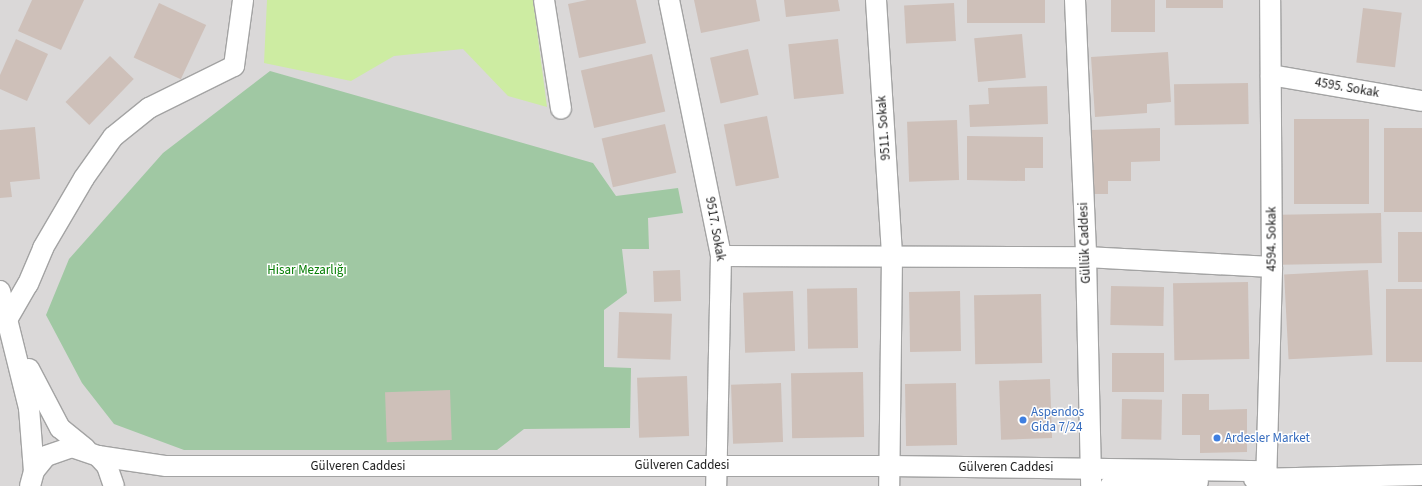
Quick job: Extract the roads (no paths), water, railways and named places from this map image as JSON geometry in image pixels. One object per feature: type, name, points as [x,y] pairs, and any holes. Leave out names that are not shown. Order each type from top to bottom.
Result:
[{"type":"street","points":[[8,318],[50,235],[84,178],[113,137],[149,108],[234,66],[243,0]]},
{"type":"street","points":[[544,0],[561,109]]},
{"type":"street","name":"9517. Sokak","points":[[669,0],[722,256],[716,486]]},
{"type":"street","name":"9511. Sokak","points":[[876,0],[892,256],[889,486]]},
{"type":"street","name":"Güllük Caddesi","points":[[1075,0],[1086,257],[1091,477]]},
{"type":"street","name":"4594. Sokak","points":[[1266,478],[1272,267],[1270,0]]},
{"type":"street","name":"4595. Sokak","points":[[1271,75],[1422,100]]},
{"type":"street","points":[[722,256],[1086,257],[1272,267]]},
{"type":"street","points":[[0,291],[15,343],[30,408],[32,478]]},
{"type":"street","points":[[15,343],[60,428],[92,452],[107,466],[114,486]]},
{"type":"street","name":"Gülveren Caddesi","points":[[32,478],[54,451],[72,447],[166,466],[889,466],[1091,477],[1266,478],[1422,475]]},
{"type":"street","name":"Gülveren Caddesi","points":[[1110,486],[1266,478]]},
{"type":"place","name":"Aspendos Gida 7/24","points":[[1023,420]]},
{"type":"place","name":"Ardesler Market","points":[[1217,438]]},
{"type":"park label","name":"Hisar Mezarlığı","points":[[307,270]]}]
